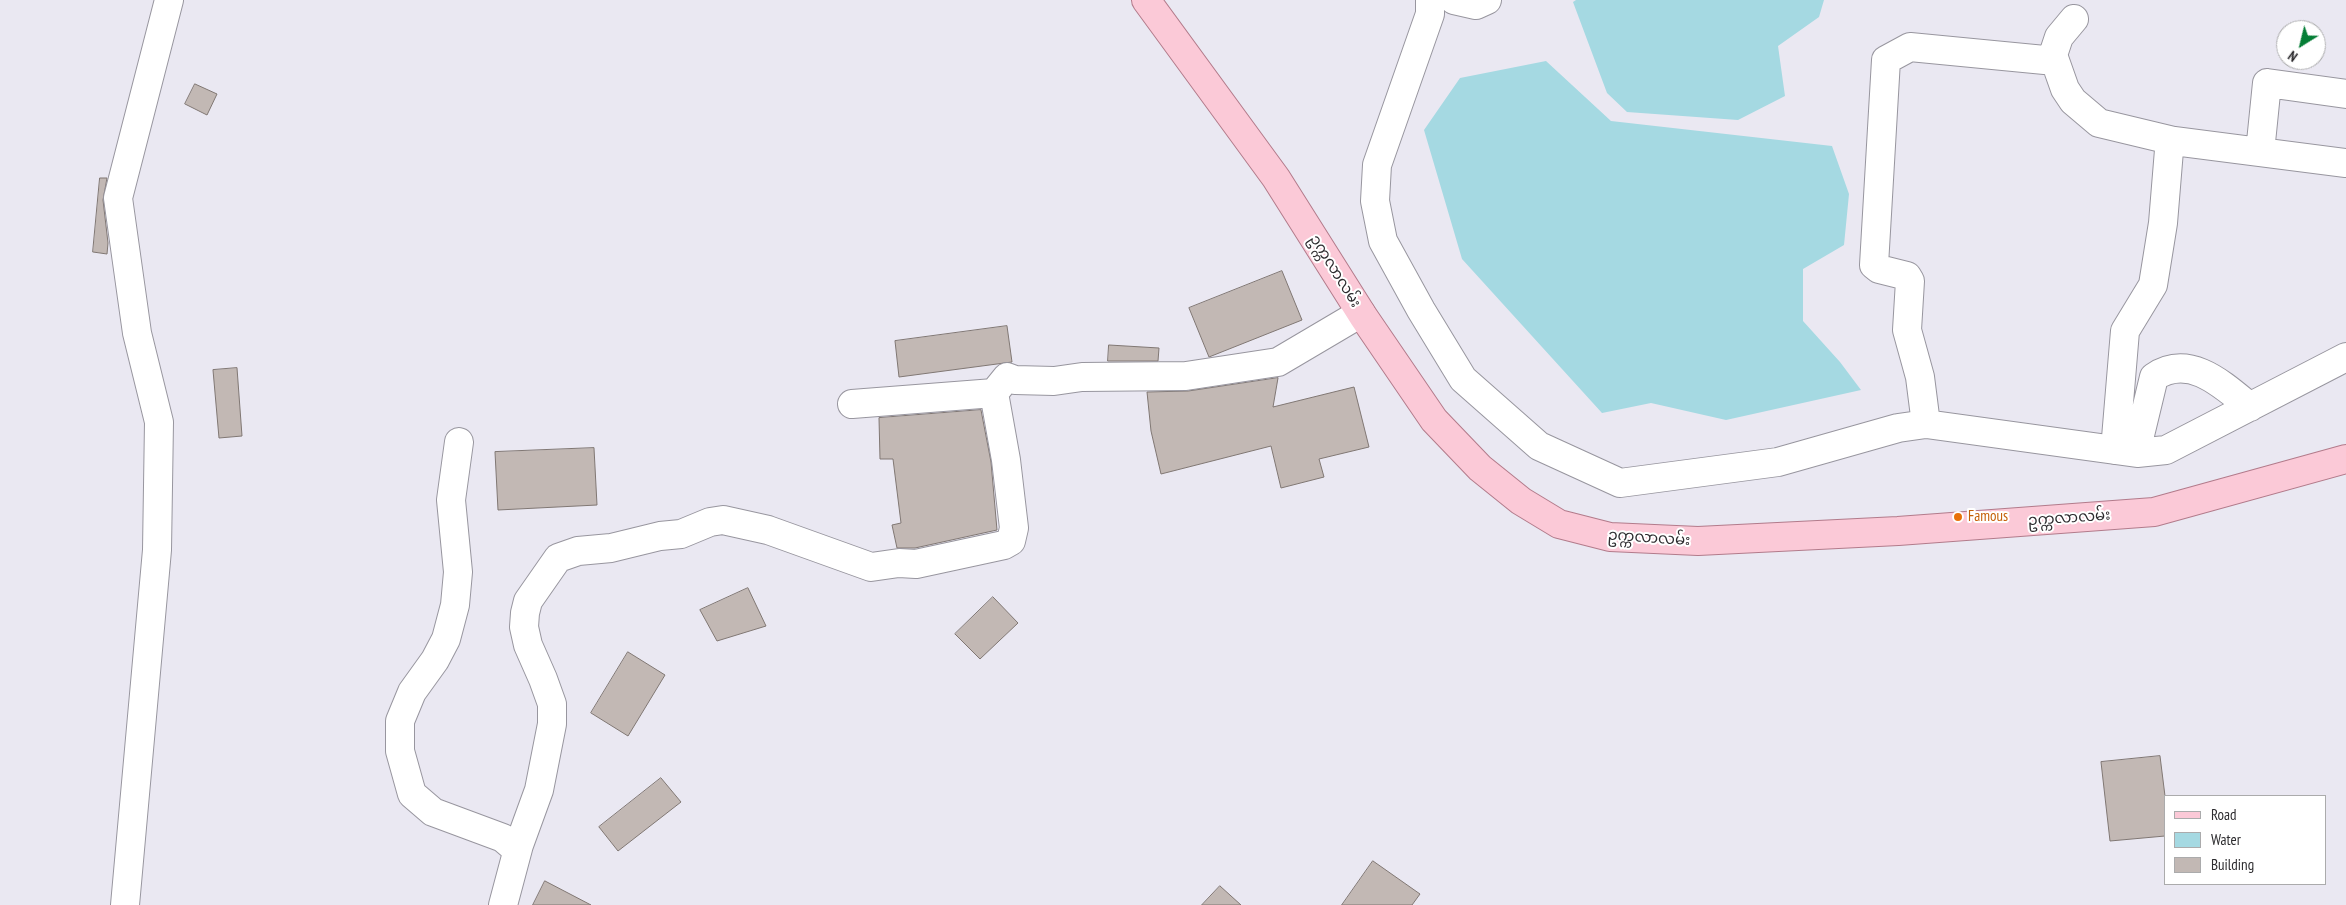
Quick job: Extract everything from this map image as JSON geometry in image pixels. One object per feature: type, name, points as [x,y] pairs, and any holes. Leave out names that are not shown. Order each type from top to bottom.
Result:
[{"type":"main road","name":"ဥက္ကလာလမ်း","points":[[1146,0],[1276,178],[1361,313],[1434,420],[1480,468],[1521,501],[1559,524],[1610,537],[1698,541],[1898,531],[2154,512],[2346,459]]},
{"type":"street","points":[[125,905],[157,550],[159,422],[137,333],[118,198],[169,0]]},
{"type":"street","points":[[1430,0],[1430,14],[1377,164],[1375,201],[1383,241],[1421,310],[1463,378],[1540,446],[1620,483],[1778,462],[1898,428],[1926,424],[2127,445],[2137,453],[2166,450],[2346,357]]},
{"type":"street","points":[[1454,0],[1476,5],[1487,0]]},
{"type":"street","points":[[2074,19],[2059,36],[2053,56],[2065,89],[2073,101],[2099,123],[2174,141],[2346,163]]},
{"type":"street","points":[[1926,424],[1920,377],[1906,330],[1910,282],[1907,276],[1879,269],[1874,265],[1886,60],[1910,47],[2055,61]]},
{"type":"street","points":[[2260,152],[2267,83],[2346,94]]},
{"type":"street","points":[[2127,445],[2125,331],[2153,285],[2164,223],[2170,150],[2174,141]]},
{"type":"street","points":[[502,905],[528,815],[539,790],[552,724],[552,704],[544,679],[528,645],[524,627],[525,613],[528,601],[558,558],[578,551],[611,548],[660,536],[681,534],[710,522],[723,520],[768,530],[872,567],[899,563],[916,564],[1004,545],[1010,541],[1014,521],[1006,460],[994,393],[1006,377],[1015,380],[1054,381],[1082,377],[1186,376],[1278,362],[1361,313]]},
{"type":"street","points":[[2127,445],[2154,378],[2165,369],[2195,369],[2221,383],[2250,407]]},
{"type":"street","points":[[852,404],[994,393]]},
{"type":"street","points":[[459,442],[451,500],[458,572],[455,605],[446,639],[435,660],[412,692],[400,721],[400,751],[412,794],[434,812],[503,838],[517,850]]},
{"type":"water","points":[[1576,0],[1824,0],[1819,17],[1778,46],[1785,96],[1738,120],[1627,112],[1607,93],[1573,2]]},
{"type":"water","points":[[1546,61],[1611,121],[1832,146],[1849,194],[1844,245],[1803,269],[1803,321],[1840,362],[1861,390],[1726,420],[1651,403],[1602,413],[1462,259],[1424,130],[1460,78]]},
{"type":"building","points":[[195,84],[217,94],[207,115],[185,104]]},
{"type":"building","points":[[100,178],[107,178],[103,200],[108,243],[107,254],[93,252]]},
{"type":"building","points":[[1282,271],[1302,320],[1209,357],[1189,308]]},
{"type":"building","points":[[1007,326],[1012,362],[899,377],[895,341]]},
{"type":"building","points":[[1109,345],[1159,348],[1158,361],[1108,361]]},
{"type":"building","points":[[237,368],[242,436],[219,438],[213,370]]},
{"type":"building","points":[[1278,378],[1273,407],[1354,387],[1369,447],[1319,459],[1324,477],[1281,488],[1271,446],[1161,474],[1151,431],[1147,392],[1188,391]]},
{"type":"building","points":[[981,410],[991,462],[997,530],[915,548],[897,548],[892,525],[901,523],[893,459],[880,459],[879,418]]},
{"type":"building","points":[[594,448],[597,505],[498,510],[495,452]]},
{"type":"building","points":[[748,588],[766,626],[717,641],[700,610]]},
{"type":"building","points":[[993,597],[1018,623],[980,659],[955,634]]},
{"type":"building","points":[[628,652],[665,675],[628,736],[591,713]]},
{"type":"building","points":[[2160,756],[2165,795],[2164,836],[2110,841],[2101,762]]},
{"type":"building","points":[[661,778],[681,802],[618,851],[599,827]]},
{"type":"building","points":[[1373,861],[1420,894],[1412,905],[1342,905]]},
{"type":"building","points":[[545,881],[591,905],[533,905]]},
{"type":"building","points":[[1220,886],[1241,905],[1202,905]]},
{"type":"place","name":"Famous","points":[[1958,517]]}]
